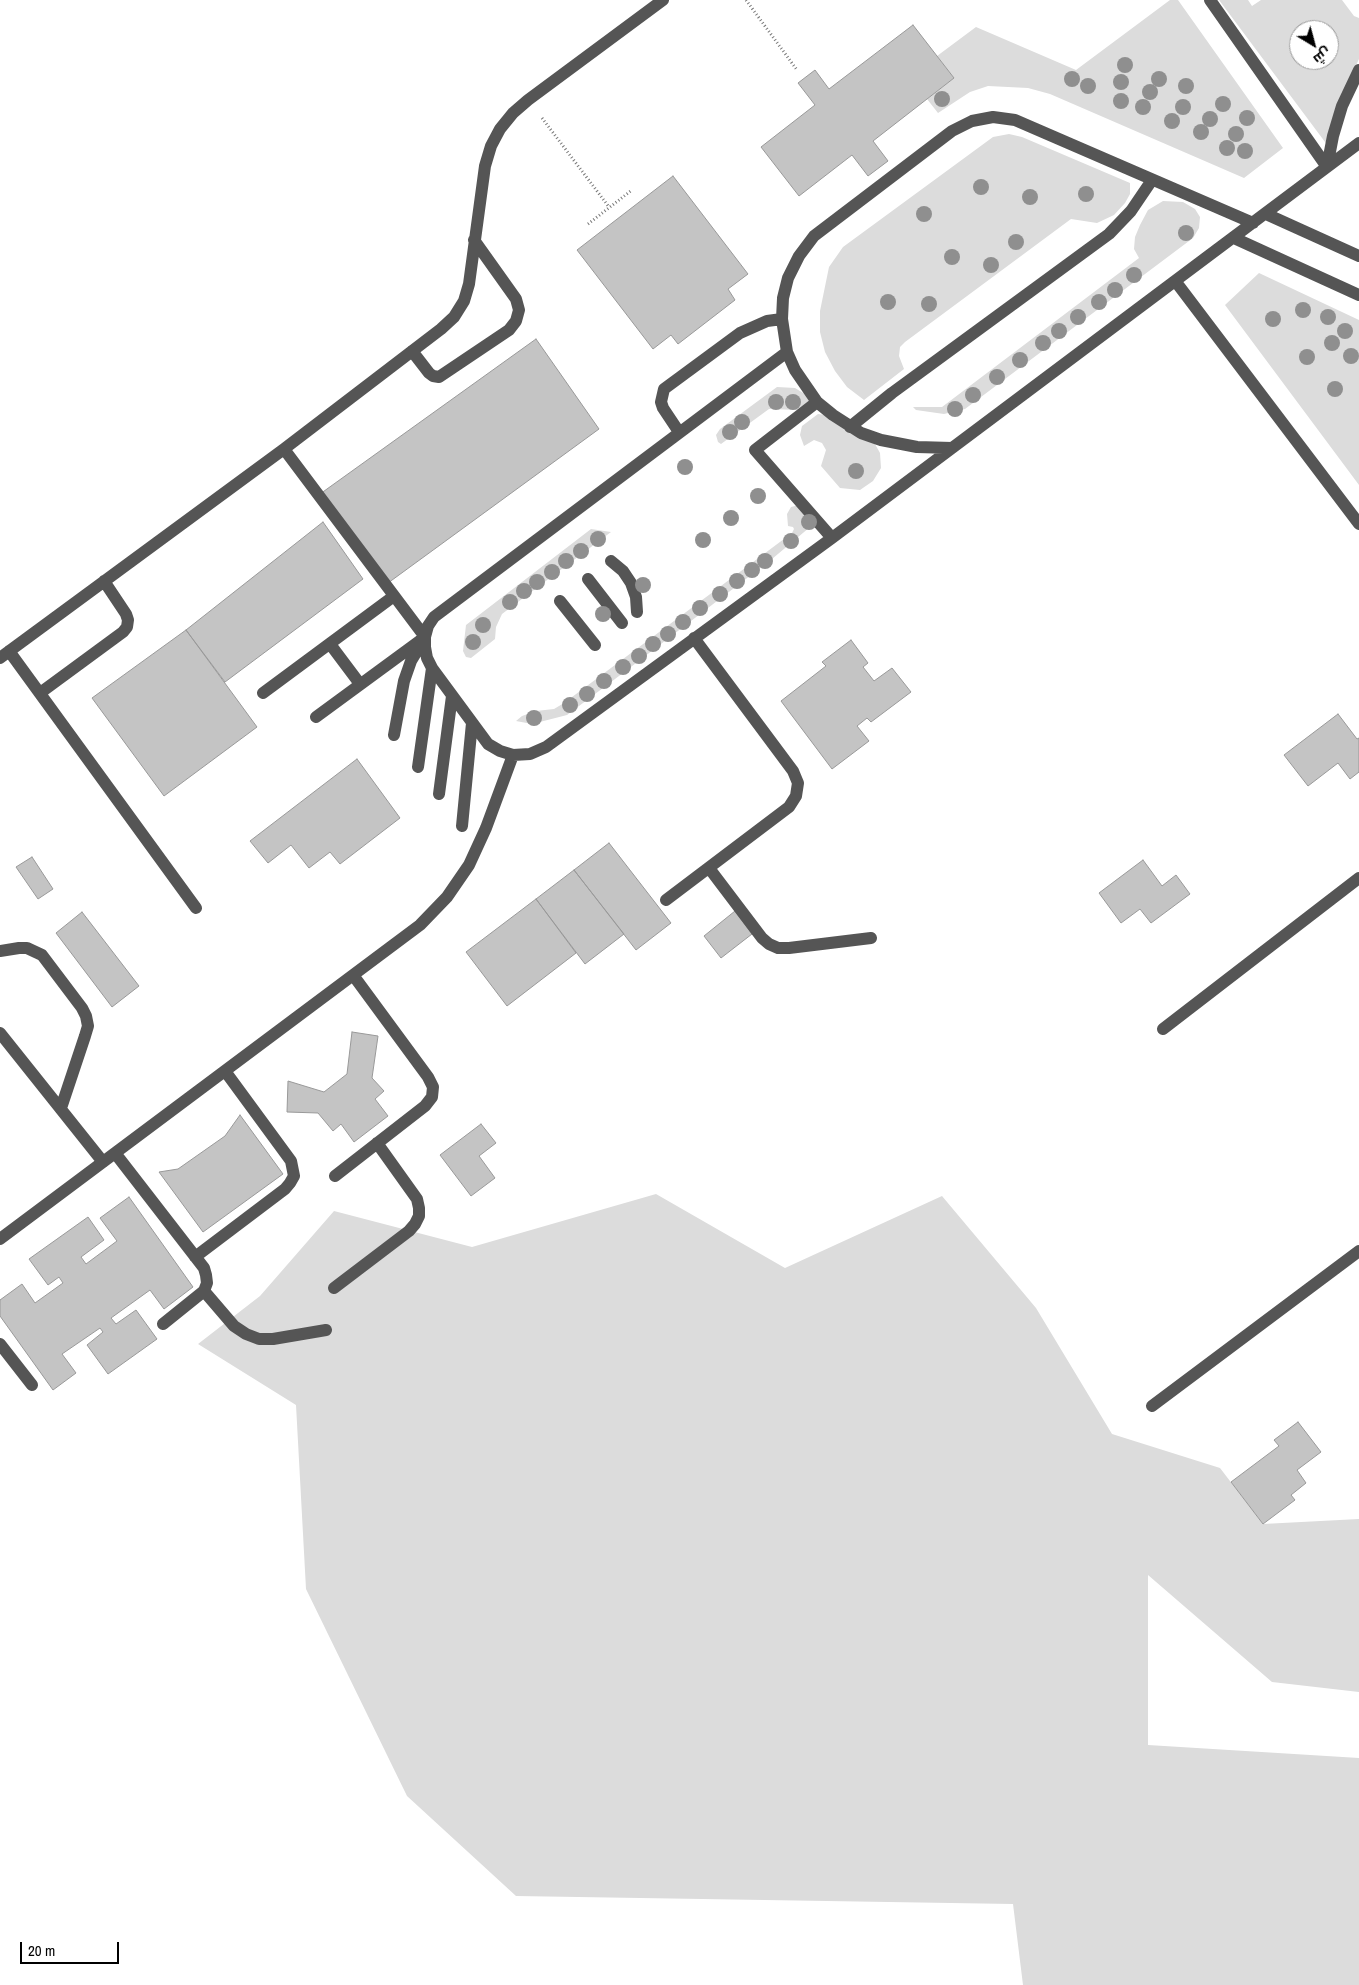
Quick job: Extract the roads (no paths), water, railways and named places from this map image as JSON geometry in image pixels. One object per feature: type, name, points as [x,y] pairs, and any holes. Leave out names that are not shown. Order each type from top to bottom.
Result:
[{"type":"street","points":[[196,908],[40,692],[5,654],[284,449],[454,317],[464,302],[469,284],[485,166],[491,146],[500,129],[513,113],[528,100],[663,0]]},
{"type":"street","points":[[1210,0],[1327,167]]},
{"type":"street","points":[[1327,167],[1333,136],[1342,106],[1359,70]]},
{"type":"street","points":[[952,448],[917,447],[881,440],[850,427],[833,415],[817,402],[800,378],[787,352],[782,319],[783,298],[788,278],[799,256],[814,236],[952,131],[972,121],[993,117],[1015,120],[1253,223]]},
{"type":"street","points":[[787,352],[442,609],[434,617],[428,626],[424,647],[432,668],[488,744],[500,751],[513,755],[530,754],[546,747],[832,538],[1359,143]]},
{"type":"street","points":[[850,427],[892,393],[1109,234],[1126,217],[1152,180]]},
{"type":"street","points":[[1266,214],[1359,256]]},
{"type":"street","points":[[1234,238],[1359,295]]},
{"type":"street","points":[[412,351],[429,373],[439,377],[509,330],[516,321],[519,310],[516,299],[474,240]]},
{"type":"street","points":[[1176,282],[1359,524]]},
{"type":"street","points":[[680,432],[663,408],[661,402],[664,389],[740,333],[767,321],[782,319]]},
{"type":"street","points":[[817,402],[755,450],[832,538]]},
{"type":"street","points":[[284,449],[425,637]]},
{"type":"street","points":[[611,561],[623,571],[631,583],[636,597],[637,612]]},
{"type":"street","points":[[588,579],[622,623]]},
{"type":"street","points":[[40,692],[123,632],[127,627],[128,620],[126,614],[104,581]]},
{"type":"street","points":[[263,694],[394,596]]},
{"type":"street","points":[[560,601],[595,645]]},
{"type":"street","points":[[316,717],[425,637]]},
{"type":"street","points":[[394,735],[404,681],[411,661],[425,637]]},
{"type":"street","points":[[666,900],[789,807],[796,796],[798,783],[793,771],[694,638]]},
{"type":"street","points":[[330,644],[360,684]]},
{"type":"street","points":[[418,766],[432,668]]},
{"type":"street","points":[[439,794],[452,696]]},
{"type":"street","points":[[462,826],[472,723]]},
{"type":"street","points":[[0,1239],[420,925],[447,897],[469,864],[486,828],[513,755]]},
{"type":"street","points":[[709,868],[762,938],[769,944],[789,948],[870,938]]},
{"type":"street","points":[[1163,1029],[1359,878]]},
{"type":"street","points":[[0,951],[27,948],[42,955],[86,1016],[88,1026],[61,1108]]},
{"type":"street","points":[[335,1176],[425,1106],[432,1097],[433,1087],[428,1077],[353,975]]},
{"type":"street","points":[[0,1033],[103,1162]]},
{"type":"street","points":[[195,1256],[285,1189],[294,1176],[291,1161],[225,1070]]},
{"type":"street","points":[[334,1288],[409,1231],[419,1216],[417,1199],[377,1143]]},
{"type":"street","points":[[115,1153],[204,1268],[206,1275],[204,1291],[163,1324]]},
{"type":"street","points":[[1152,1406],[1359,1251]]},
{"type":"street","points":[[204,1291],[234,1326],[246,1334],[259,1339],[273,1339],[326,1330]]},
{"type":"street","points":[[0,1344],[32,1386]]}]
